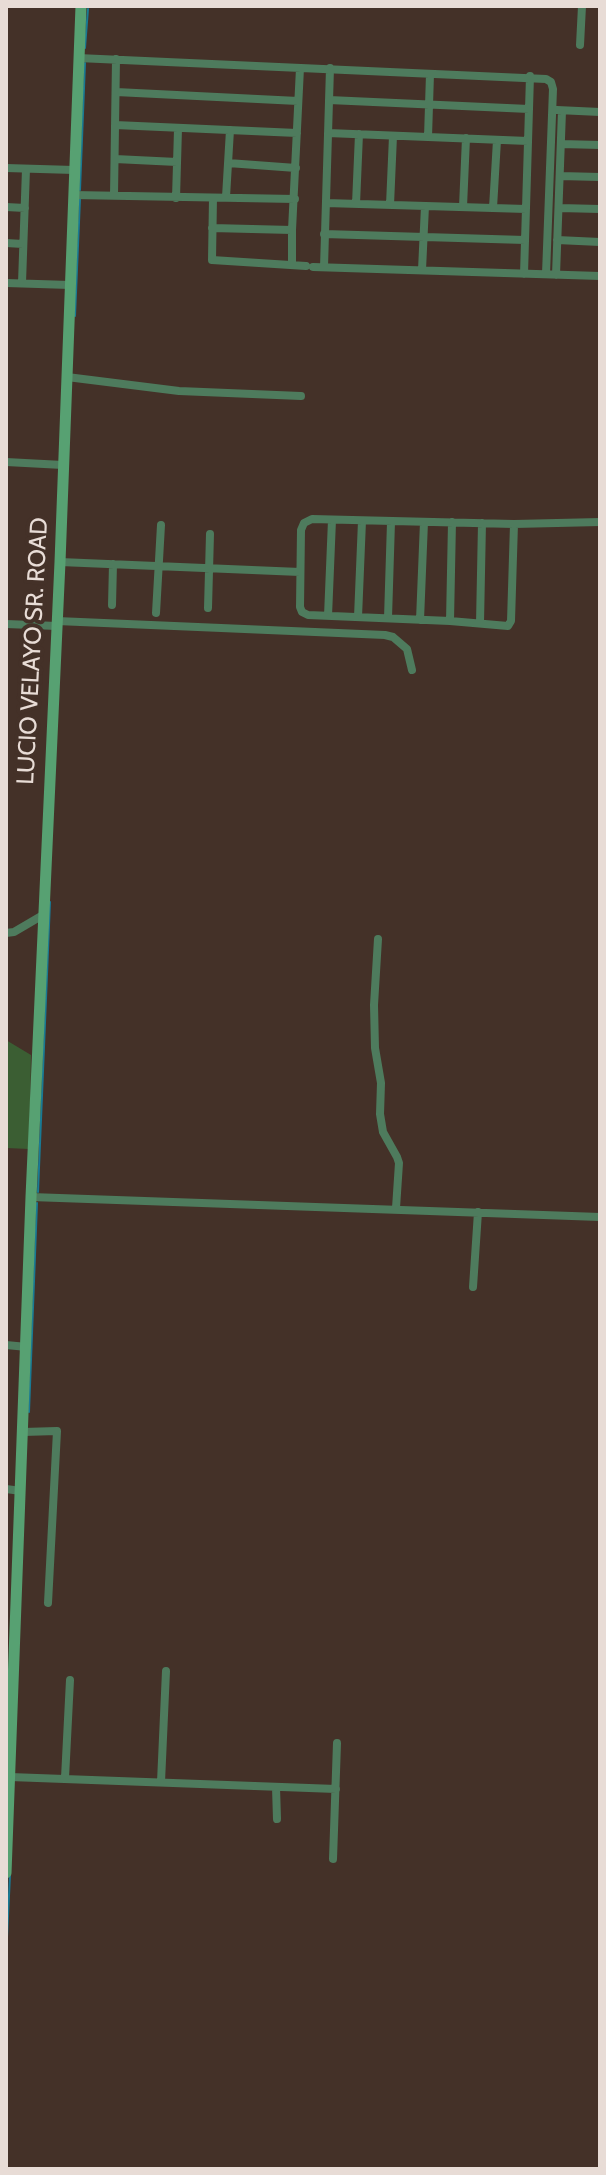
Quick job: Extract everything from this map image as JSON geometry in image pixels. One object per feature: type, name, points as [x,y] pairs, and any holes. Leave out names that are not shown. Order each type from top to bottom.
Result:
[{"type":"main road","name":"LUCIO VELAYO SR. ROAD","points":[[6,1873],[12,1584],[21,1491],[43,915],[62,562],[73,195],[82,58],[81,6]]},
{"type":"street","points":[[580,45],[582,6]]},
{"type":"street","points":[[82,58],[546,79],[551,82],[552,110],[546,274]]},
{"type":"street","points":[[114,195],[116,59]]},
{"type":"street","points":[[292,265],[300,68]]},
{"type":"street","points":[[324,267],[330,68]]},
{"type":"street","points":[[428,137],[430,74]]},
{"type":"street","points":[[524,274],[530,76]]},
{"type":"street","points":[[116,92],[298,101]]},
{"type":"street","points":[[329,100],[529,109]]},
{"type":"street","points":[[552,110],[600,112]]},
{"type":"street","points":[[556,275],[562,111]]},
{"type":"street","points":[[115,125],[297,133]]},
{"type":"street","points":[[176,198],[178,129]]},
{"type":"street","points":[[226,197],[230,130]]},
{"type":"street","points":[[328,133],[528,141]]},
{"type":"street","points":[[356,204],[359,134]]},
{"type":"street","points":[[390,205],[393,136]]},
{"type":"street","points":[[463,207],[466,138]]},
{"type":"street","points":[[493,208],[497,140]]},
{"type":"street","points":[[561,144],[600,145]]},
{"type":"street","points":[[115,159],[177,162]]},
{"type":"street","points":[[228,163],[296,168]]},
{"type":"street","points":[[6,168],[74,170]]},
{"type":"street","points":[[22,283],[26,169]]},
{"type":"street","points":[[560,176],[600,177]]},
{"type":"street","points":[[73,195],[295,199]]},
{"type":"street","points":[[213,198],[212,260],[600,276]]},
{"type":"street","points":[[326,203],[526,209]]},
{"type":"street","points":[[422,270],[425,206]]},
{"type":"street","points":[[6,207],[25,208]]},
{"type":"street","points":[[559,208],[600,209]]},
{"type":"street","points":[[212,228],[292,230]]},
{"type":"street","points":[[324,234],[525,240]]},
{"type":"street","points":[[557,240],[600,242]]},
{"type":"street","points":[[6,243],[23,244]]},
{"type":"street","points":[[6,283],[70,285]]},
{"type":"street","points":[[67,377],[179,391],[301,396]]},
{"type":"street","points":[[6,462],[63,465]]},
{"type":"street","points":[[514,524],[511,621],[506,627],[450,621],[308,615],[302,612],[302,526],[312,519],[514,524],[600,522]]},
{"type":"street","points":[[328,616],[332,520]]},
{"type":"street","points":[[358,617],[362,521]]},
{"type":"street","points":[[388,618],[391,522]]},
{"type":"street","points":[[420,620],[424,522]]},
{"type":"street","points":[[450,621],[452,522]]},
{"type":"street","points":[[480,623],[482,523]]},
{"type":"street","points":[[156,613],[161,525]]},
{"type":"street","points":[[208,608],[210,534]]},
{"type":"street","points":[[62,562],[300,572]]},
{"type":"street","points":[[112,605],[113,564]]},
{"type":"street","points":[[6,624],[59,623],[385,635],[393,637],[407,649],[412,670]]},
{"type":"street","points":[[6,933],[14,932],[43,915]]},
{"type":"street","points":[[378,939],[375,1048],[381,1083],[383,1132],[399,1163],[396,1208]]},
{"type":"street","points":[[31,1197],[600,1217]]},
{"type":"street","points":[[473,1287],[478,1212]]},
{"type":"street","points":[[6,1345],[27,1347]]},
{"type":"street","points":[[23,1432],[57,1431],[48,1603]]},
{"type":"street","points":[[6,1489],[21,1491]]},
{"type":"street","points":[[161,1782],[166,1671]]},
{"type":"street","points":[[65,1778],[70,1680]]},
{"type":"street","points":[[333,1859],[337,1743]]},
{"type":"street","points":[[10,1777],[336,1789]]},
{"type":"street","points":[[276,1787],[277,1819]]},
{"type":"green space","points":[[6,1040],[31,1055],[29,1149],[6,1148]]},
{"type":"waterway","points":[[85,48],[88,9]]},
{"type":"waterway","points":[[80,190],[85,63]]},
{"type":"waterway","points":[[75,316],[80,199]]},
{"type":"waterway","points":[[38,1192],[50,902]]},
{"type":"waterway","points":[[29,1412],[37,1203]]},
{"type":"waterway","points":[[6,1958],[10,1875]]}]
